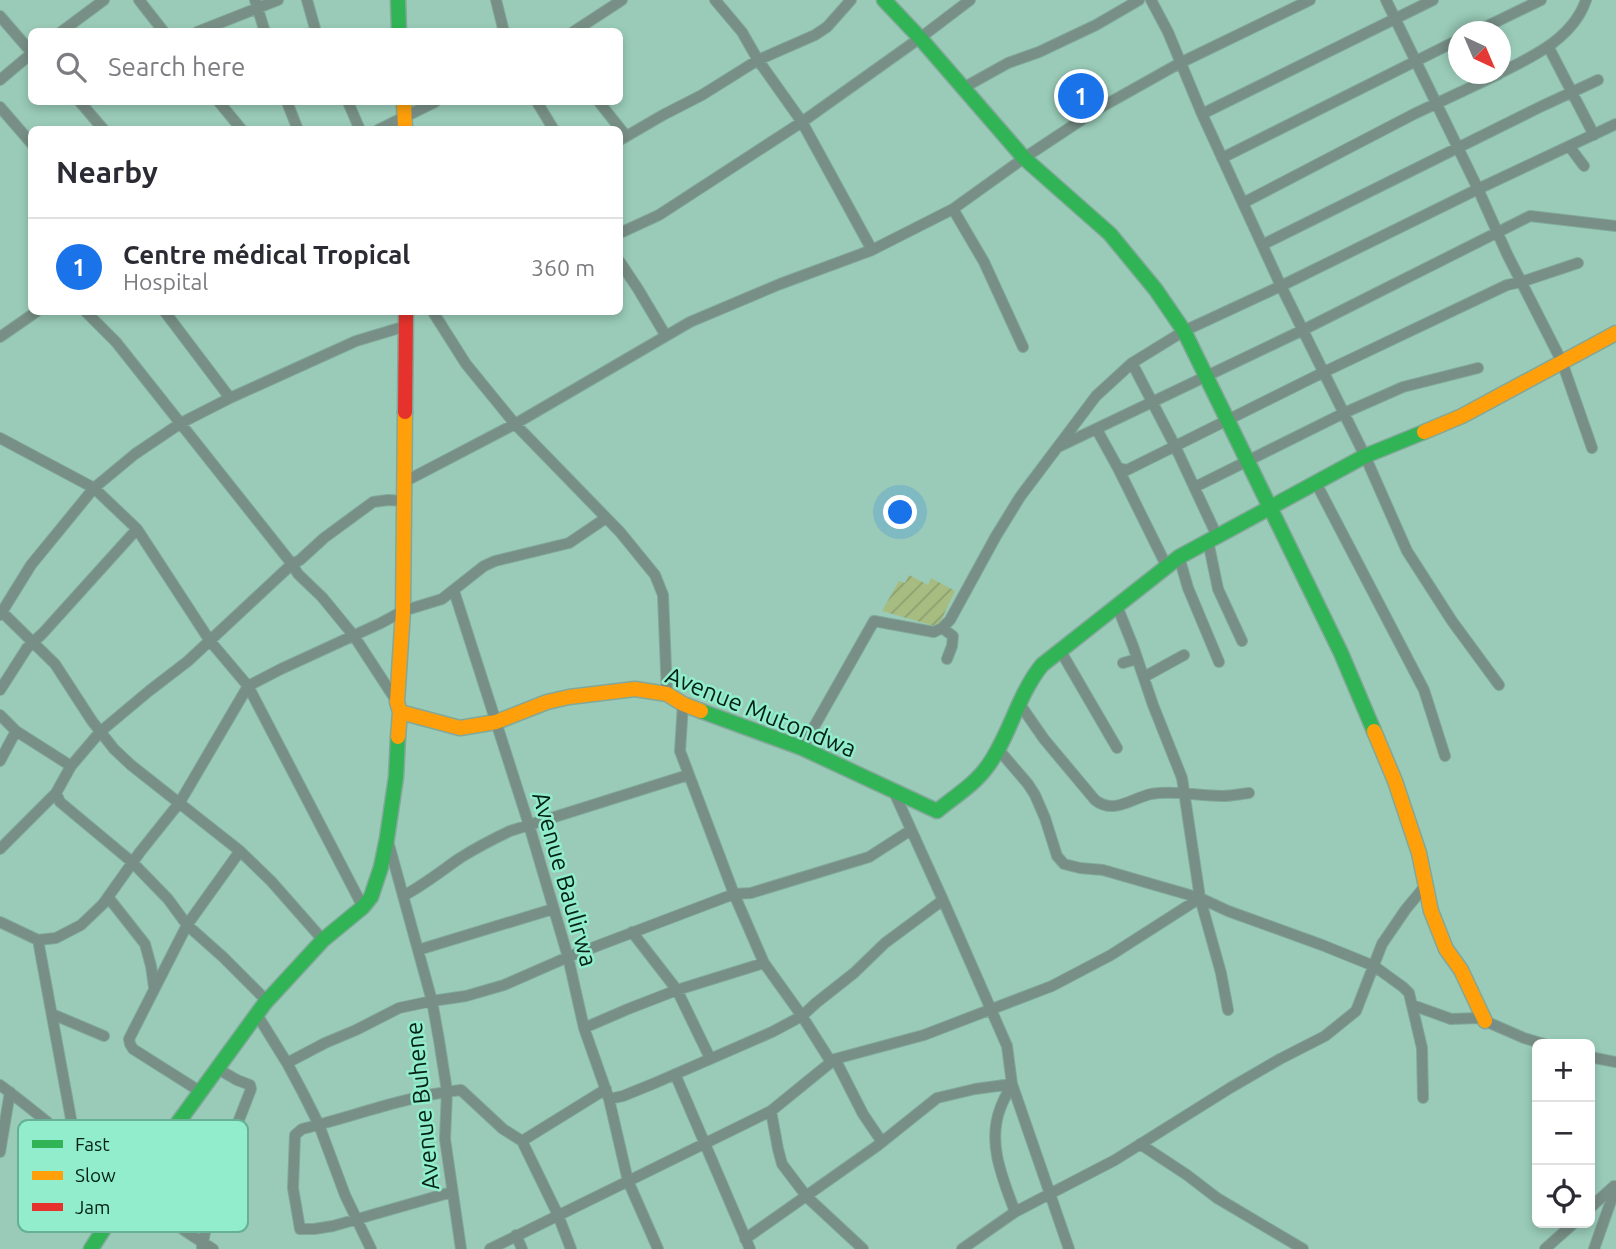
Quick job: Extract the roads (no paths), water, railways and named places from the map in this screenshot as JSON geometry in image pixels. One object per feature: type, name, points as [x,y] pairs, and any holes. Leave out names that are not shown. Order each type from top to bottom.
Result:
[{"type":"street","points":[[66,28],[104,0]]},
{"type":"street","points":[[139,0],[161,28]]},
{"type":"street","points":[[205,28],[256,4],[278,0]]},
{"type":"street","points":[[307,0],[315,28]]},
{"type":"street","points":[[398,0],[399,28]]},
{"type":"street","points":[[496,0],[503,28]]},
{"type":"street","points":[[580,28],[622,0]]},
{"type":"street","points":[[715,0],[742,32],[758,60],[802,121],[872,250]]},
{"type":"street","points":[[623,138],[713,89],[758,60],[815,35],[827,27],[851,0]]},
{"type":"street","points":[[884,0],[1024,158],[1110,234],[1156,290],[1184,331],[1341,653],[1395,782],[1419,853],[1431,911],[1446,949],[1461,970],[1485,1021]]},
{"type":"street","points":[[623,232],[659,215],[802,121],[970,0]]},
{"type":"street","points":[[963,88],[1008,64],[1096,25],[1139,0]]},
{"type":"street","points":[[1151,0],[1168,32],[1242,203],[1365,456],[1407,551],[1452,621],[1499,685]]},
{"type":"street","points":[[404,482],[515,424],[690,322],[780,284],[872,250],[953,209],[1098,109],[1180,63],[1310,0]]},
{"type":"street","points":[[1386,0],[1562,362],[1592,448]]},
{"type":"street","points":[[1202,114],[1433,0]]},
{"type":"street","points":[[1498,21],[1541,0]]},
{"type":"street","points":[[1511,68],[1561,38],[1584,8],[1586,0]]},
{"type":"street","points":[[256,4],[264,28]]},
{"type":"street","points":[[0,16],[28,49]]},
{"type":"street","points":[[1222,158],[1448,45]]},
{"type":"street","points":[[1548,46],[1594,135]]},
{"type":"street","points":[[0,80],[28,56]]},
{"type":"street","points":[[1262,245],[1598,80]]},
{"type":"street","points":[[1242,203],[1478,84]]},
{"type":"street","points":[[83,105],[101,126]]},
{"type":"street","points":[[221,105],[239,126]]},
{"type":"street","points":[[288,105],[296,126]]},
{"type":"street","points":[[349,105],[358,126]]},
{"type":"street","points":[[404,105],[405,124]]},
{"type":"street","points":[[405,124],[431,105]]},
{"type":"street","points":[[539,105],[552,126]]},
{"type":"street","points":[[601,105],[615,126]]},
{"type":"street","points":[[0,107],[28,139]]},
{"type":"street","points":[[802,748],[874,621],[934,632],[950,620],[1020,498],[1096,396],[1132,363],[1184,331],[1616,124]]},
{"type":"street","points":[[1569,146],[1584,166]]},
{"type":"street","points":[[953,209],[984,262],[1023,346]]},
{"type":"street","points":[[1057,448],[1303,330],[1531,216],[1616,226]]},
{"type":"street","points":[[1118,468],[1127,470],[1507,285],[1578,263]]},
{"type":"street","points":[[623,266],[666,336]]},
{"type":"street","points":[[0,337],[32,315]]},
{"type":"street","points":[[89,315],[116,342],[298,574],[322,597],[354,636],[398,707]]},
{"type":"street","points":[[167,315],[230,398]]},
{"type":"street","points":[[437,315],[467,364],[515,424],[628,540],[656,575],[663,595],[667,694]]},
{"type":"street","points":[[180,1120],[256,1013],[323,940],[363,907],[371,897],[382,867],[396,777],[403,611],[406,319],[230,398],[181,423],[135,454],[93,488],[31,565],[1,612],[55,664],[100,732],[131,765],[240,851],[271,881],[323,940]]},
{"type":"street","points":[[1423,1098],[1422,1048],[1406,989],[1374,966],[1200,898],[1103,870],[1064,864],[1057,856],[1035,795],[998,749],[1035,673],[1060,650],[1179,557],[1365,456],[1462,416],[1616,333]]},
{"type":"street","points":[[1132,363],[1195,487],[1213,539],[1219,589],[1242,641]]},
{"type":"street","points":[[1195,487],[1344,413],[1403,387],[1478,368]]},
{"type":"street","points":[[1097,430],[1167,566]]},
{"type":"street","points":[[0,438],[93,488],[137,529],[210,641],[248,687],[363,907]]},
{"type":"street","points":[[1316,482],[1416,673],[1445,756]]},
{"type":"street","points":[[0,849],[56,793],[71,766],[100,732],[188,661],[292,564],[373,502],[404,501]]},
{"type":"street","points":[[1,924],[38,940],[56,938],[81,925],[103,904],[132,862],[180,802],[248,687],[403,611],[433,603],[454,591],[484,566],[569,543],[606,518]]},
{"type":"street","points":[[0,690],[25,651],[137,529]]},
{"type":"street","points":[[1179,557],[1188,588],[1219,662]]},
{"type":"street","name":"Avenue Baulirwa","points":[[454,591],[568,957],[584,1028],[607,1094],[628,1181],[659,1249]]},
{"type":"street","points":[[1117,606],[1179,770],[1200,898],[1228,1010]]},
{"type":"street","points":[[942,628],[953,636],[947,659]]},
{"type":"street","points":[[1060,650],[1116,748]]},
{"type":"street","points":[[1144,677],[1184,655]]},
{"type":"street","points":[[1123,663],[1137,659]]},
{"type":"street","name":"Avenue Mutondwa","points":[[398,707],[460,728],[496,722],[547,702],[569,697],[635,689],[667,694],[683,704],[802,748],[937,811],[987,768],[998,749]]},
{"type":"street","points":[[1019,703],[1044,739],[1101,804],[1111,807],[1147,795],[1168,792],[1223,796],[1249,793]]},
{"type":"street","points":[[683,704],[680,751],[734,894],[764,963],[833,1060],[882,1142]]},
{"type":"street","points":[[0,715],[16,730],[71,766]]},
{"type":"street","points":[[0,761],[16,730]]},
{"type":"street","points":[[403,896],[485,843],[510,831],[688,775]]},
{"type":"street","points":[[894,792],[1007,1046],[1012,1084],[1069,1249]]},
{"type":"street","points":[[56,793],[60,802],[132,862],[168,899],[187,925],[267,1001]]},
{"type":"street","points":[[287,1063],[399,1008],[466,996],[504,985],[568,957],[734,894],[751,893],[869,857],[912,830]]},
{"type":"street","name":"Avenue Buhene","points":[[387,838],[432,1001],[447,1091],[445,1139],[461,1249]]},
{"type":"street","points":[[201,1092],[134,1049],[129,1039],[187,925],[240,851]]},
{"type":"street","points":[[962,1249],[1014,1212],[1115,1160],[1280,1059],[1325,1036],[1356,1011],[1382,944],[1426,885]]},
{"type":"street","points":[[108,897],[145,944],[155,987]]},
{"type":"street","points":[[490,1249],[771,1111],[833,1060],[923,1035],[1052,986],[1111,955],[1200,898]]},
{"type":"street","points":[[522,1141],[607,1094],[623,1096],[772,1032],[802,1016],[854,973],[884,943],[943,900]]},
{"type":"street","points":[[418,950],[553,909]]},
{"type":"street","points":[[632,932],[677,990],[710,1058]]},
{"type":"street","points":[[38,940],[71,1120]]},
{"type":"street","points":[[584,1028],[677,990],[764,963]]},
{"type":"street","points":[[1412,1004],[1451,1019],[1478,1018],[1532,1040]]},
{"type":"street","points":[[256,1013],[287,1063],[318,1125],[345,1195],[371,1249]]},
{"type":"street","points":[[52,1014],[104,1036]]},
{"type":"street","points":[[1595,1058],[1616,1062]]},
{"type":"street","points":[[218,1069],[250,1085],[251,1089],[239,1120]]},
{"type":"street","points":[[676,1074],[750,1249]]},
{"type":"street","points":[[0,1084],[44,1120]]},
{"type":"street","points":[[745,1238],[882,1142],[937,1098],[975,1088],[1012,1084]]},
{"type":"street","points":[[1012,1084],[999,1111],[995,1141],[996,1155],[1014,1212]]},
{"type":"street","points":[[452,1192],[357,1220],[300,1230],[293,1188],[295,1139],[298,1131],[318,1125],[387,1105],[460,1090],[503,1129],[522,1141],[558,1214],[571,1249]]},
{"type":"street","points":[[0,1152],[10,1092]]},
{"type":"street","points":[[771,1111],[782,1164],[807,1196],[863,1249]]},
{"type":"street","points":[[1140,1144],[1217,1198],[1303,1249]]},
{"type":"street","points":[[1595,1203],[1615,1185]]},
{"type":"street","points":[[1594,1249],[1615,1185]]},
{"type":"street","points":[[1545,1249],[1568,1228]]},
{"type":"street","points":[[91,1249],[102,1232]]},
{"type":"street","points":[[185,1232],[203,1246],[213,1249]]},
{"type":"street","points":[[516,1236],[522,1249]]},
{"type":"place","name":"Centre médical Tropical","points":[[1081,96]]}]
